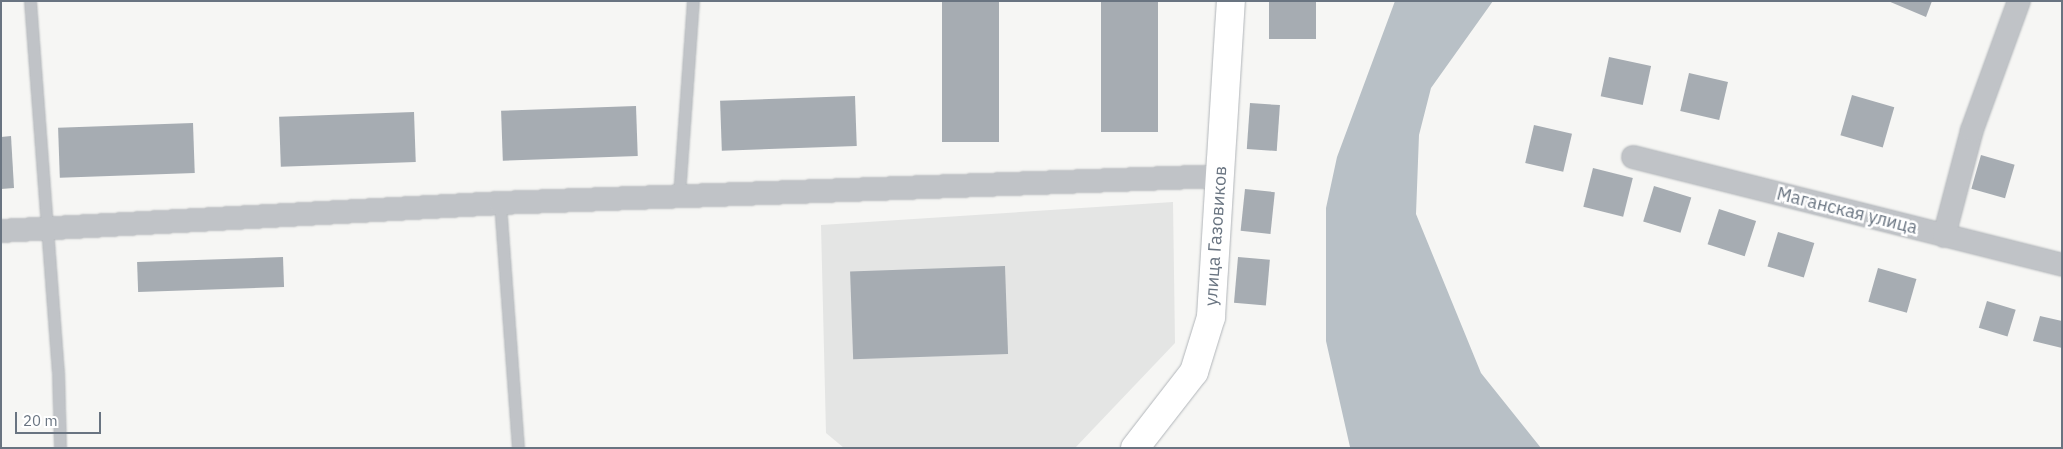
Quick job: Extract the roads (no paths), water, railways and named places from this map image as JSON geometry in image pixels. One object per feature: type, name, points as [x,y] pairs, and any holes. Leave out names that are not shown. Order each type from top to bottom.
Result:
[{"type":"street","name":"улица Газовиков","points":[[1135,448],[1194,372],[1210,318],[1221,176],[1231,1]]},
{"type":"street","points":[[1944,236],[1972,130],[2019,1]]},
{"type":"street","name":"Маганская улица","points":[[1633,157],[2062,265]]},
{"type":"street","points":[[1,231],[500,203],[1221,176]]},
{"type":"lane","points":[[30,1],[60,448]]},
{"type":"lane","points":[[679,195],[693,1]]},
{"type":"lane","points":[[500,203],[518,448]]}]
